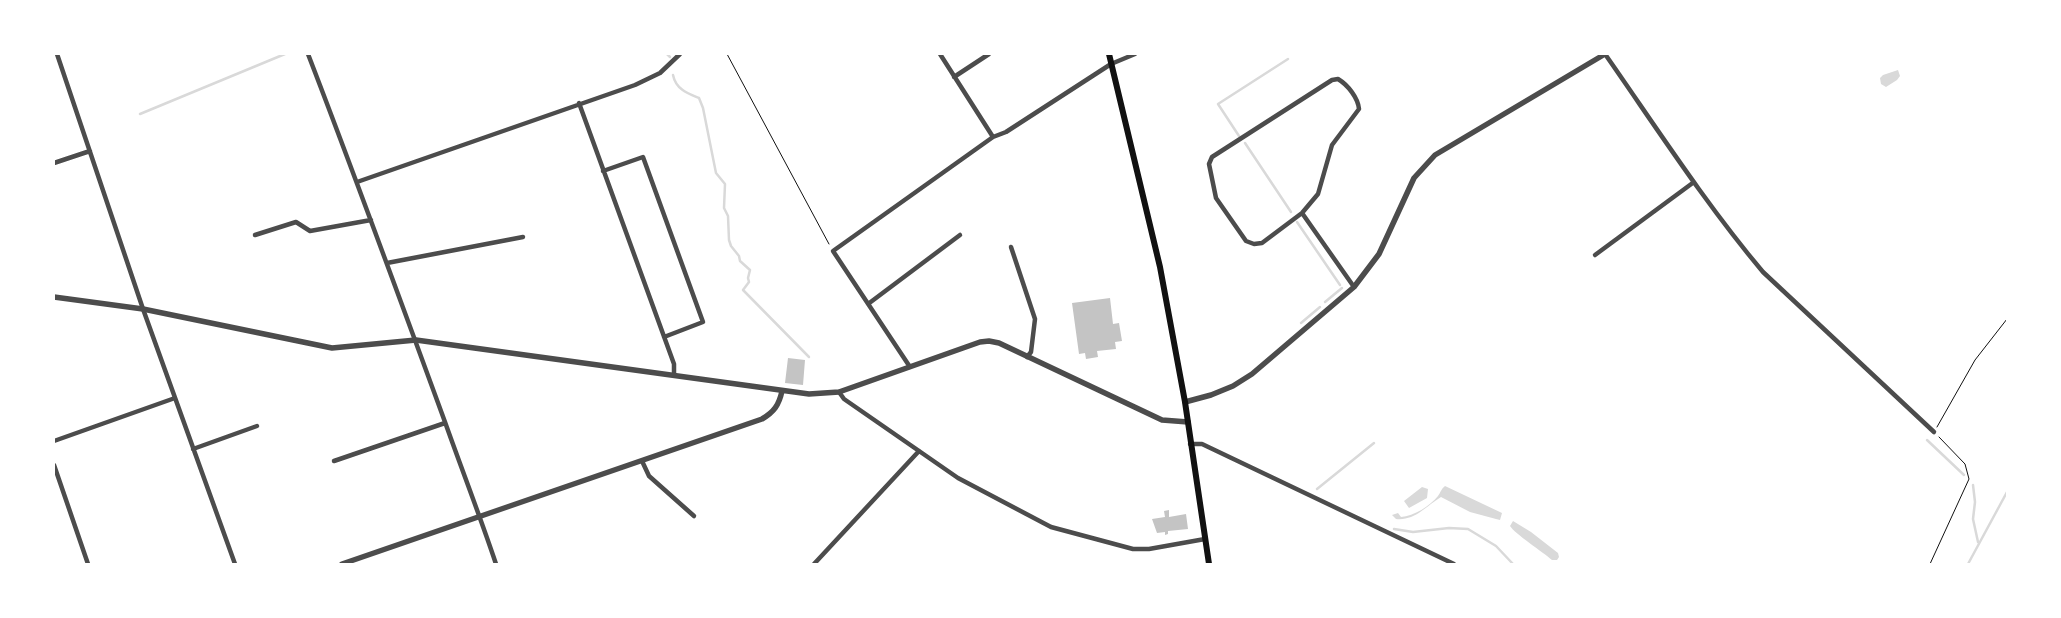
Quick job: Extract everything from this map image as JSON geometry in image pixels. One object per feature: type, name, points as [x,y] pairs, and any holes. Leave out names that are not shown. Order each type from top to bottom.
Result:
[{"type":"main road","points":[[1109,54],[1160,267],[1185,402],[1209,564]]},
{"type":"street","points":[[57,54],[56,60],[90,151],[175,398],[235,564]]},
{"type":"street","points":[[308,54],[416,340],[496,564]]},
{"type":"street","points":[[357,182],[635,85],[660,74],[680,54]]},
{"type":"street","points":[[940,54],[993,137]]},
{"type":"street","points":[[954,77],[989,54]]},
{"type":"street","points":[[910,367],[833,251],[993,137],[1006,132],[1112,64],[1135,54]]},
{"type":"street","points":[[1185,402],[1211,395],[1233,386],[1252,374],[1354,287],[1379,254],[1414,178],[1435,155],[1605,54],[1694,182],[1763,272],[1934,432]]},
{"type":"street","points":[[1338,79],[1344,82],[1358,103],[1359,109],[1332,145],[1318,194],[1302,213],[1262,243],[1254,244],[1246,241],[1216,198],[1209,164],[1212,157],[1332,80],[1338,79]]},
{"type":"street","points":[[579,103],[674,364],[674,375]]},
{"type":"street","points":[[54,163],[90,151]]},
{"type":"street","points":[[603,171],[643,157],[703,322],[664,337]]},
{"type":"street","points":[[1595,255],[1694,182]]},
{"type":"street","points":[[1302,213],[1354,287]]},
{"type":"street","points":[[255,235],[296,222],[310,232],[371,220]]},
{"type":"street","points":[[868,304],[960,235]]},
{"type":"street","points":[[387,264],[523,238]]},
{"type":"street","points":[[1011,247],[1035,319],[1032,352],[1027,358]]},
{"type":"street","points":[[54,297],[144,309],[332,348],[416,340],[820,395],[840,392],[980,342],[989,341],[999,343],[1027,358],[1162,420],[1188,422]]},
{"type":"street","points":[[342,564],[762,419],[771,414],[777,406],[782,391]]},
{"type":"street","points":[[840,392],[844,399],[958,478],[1051,527],[1133,549],[1149,549],[1205,539]]},
{"type":"street","points":[[54,441],[175,398]]},
{"type":"street","points":[[334,461],[445,423]]},
{"type":"street","points":[[193,449],[257,426]]},
{"type":"street","points":[[1190,444],[1202,444],[1454,564]]},
{"type":"street","points":[[814,564],[919,452]]},
{"type":"street","points":[[642,461],[649,476],[694,516]]},
{"type":"street","points":[[54,465],[86,564]]},
{"type":"path","points":[[727,54],[833,251]]},
{"type":"path","points":[[1930,564],[1969,479],[1965,464],[1934,432],[1976,360],[2007,319]]},
{"type":"shaded area","points":[[1898,70],[1900,76],[1897,80],[1886,87],[1881,84],[1880,78],[1883,75]]},
{"type":"shaded area","points":[[1445,486],[1502,513],[1500,520],[1470,512],[1441,497],[1409,518],[1396,519],[1392,515],[1398,513],[1401,517],[1421,510],[1435,500]]},
{"type":"shaded area","points":[[1422,487],[1428,489],[1427,498],[1409,508],[1404,501]]},
{"type":"shaded area","points":[[1513,521],[1558,553],[1559,557],[1557,560],[1552,560],[1517,534],[1510,526]]},
{"type":"building","points":[[1110,298],[1113,324],[1119,323],[1122,341],[1115,342],[1116,349],[1097,351],[1098,357],[1086,359],[1085,353],[1079,354],[1072,303]]},
{"type":"building","points":[[788,358],[805,360],[803,385],[785,383]]},
{"type":"building","points":[[1169,510],[1169,517],[1186,514],[1188,529],[1168,531],[1168,534],[1165,535],[1165,532],[1157,533],[1152,519],[1165,517],[1164,511]]},
{"type":"waterway","points":[[140,114],[285,54]]},
{"type":"waterway","points":[[667,54],[670,57]]},
{"type":"waterway","points":[[1239,136],[1218,104],[1288,59]]},
{"type":"waterway","points":[[673,75],[680,88],[699,98],[703,108],[716,173],[725,184],[724,208],[728,216],[729,240],[740,261],[750,270],[749,282],[743,290],[809,357]]},
{"type":"waterway","points":[[1245,143],[1291,212]]},
{"type":"waterway","points":[[1297,222],[1340,285]]},
{"type":"waterway","points":[[1325,302],[1342,288]]},
{"type":"waterway","points":[[1301,323],[1320,307]]},
{"type":"waterway","points":[[1927,440],[1964,475]]},
{"type":"waterway","points":[[1317,489],[1374,443]]},
{"type":"waterway","points":[[1973,485],[1975,502],[1973,519],[1978,542]]},
{"type":"waterway","points":[[1968,564],[2007,492]]},
{"type":"waterway","points":[[1394,529],[1413,532],[1449,528],[1468,529],[1496,546],[1513,564]]}]
